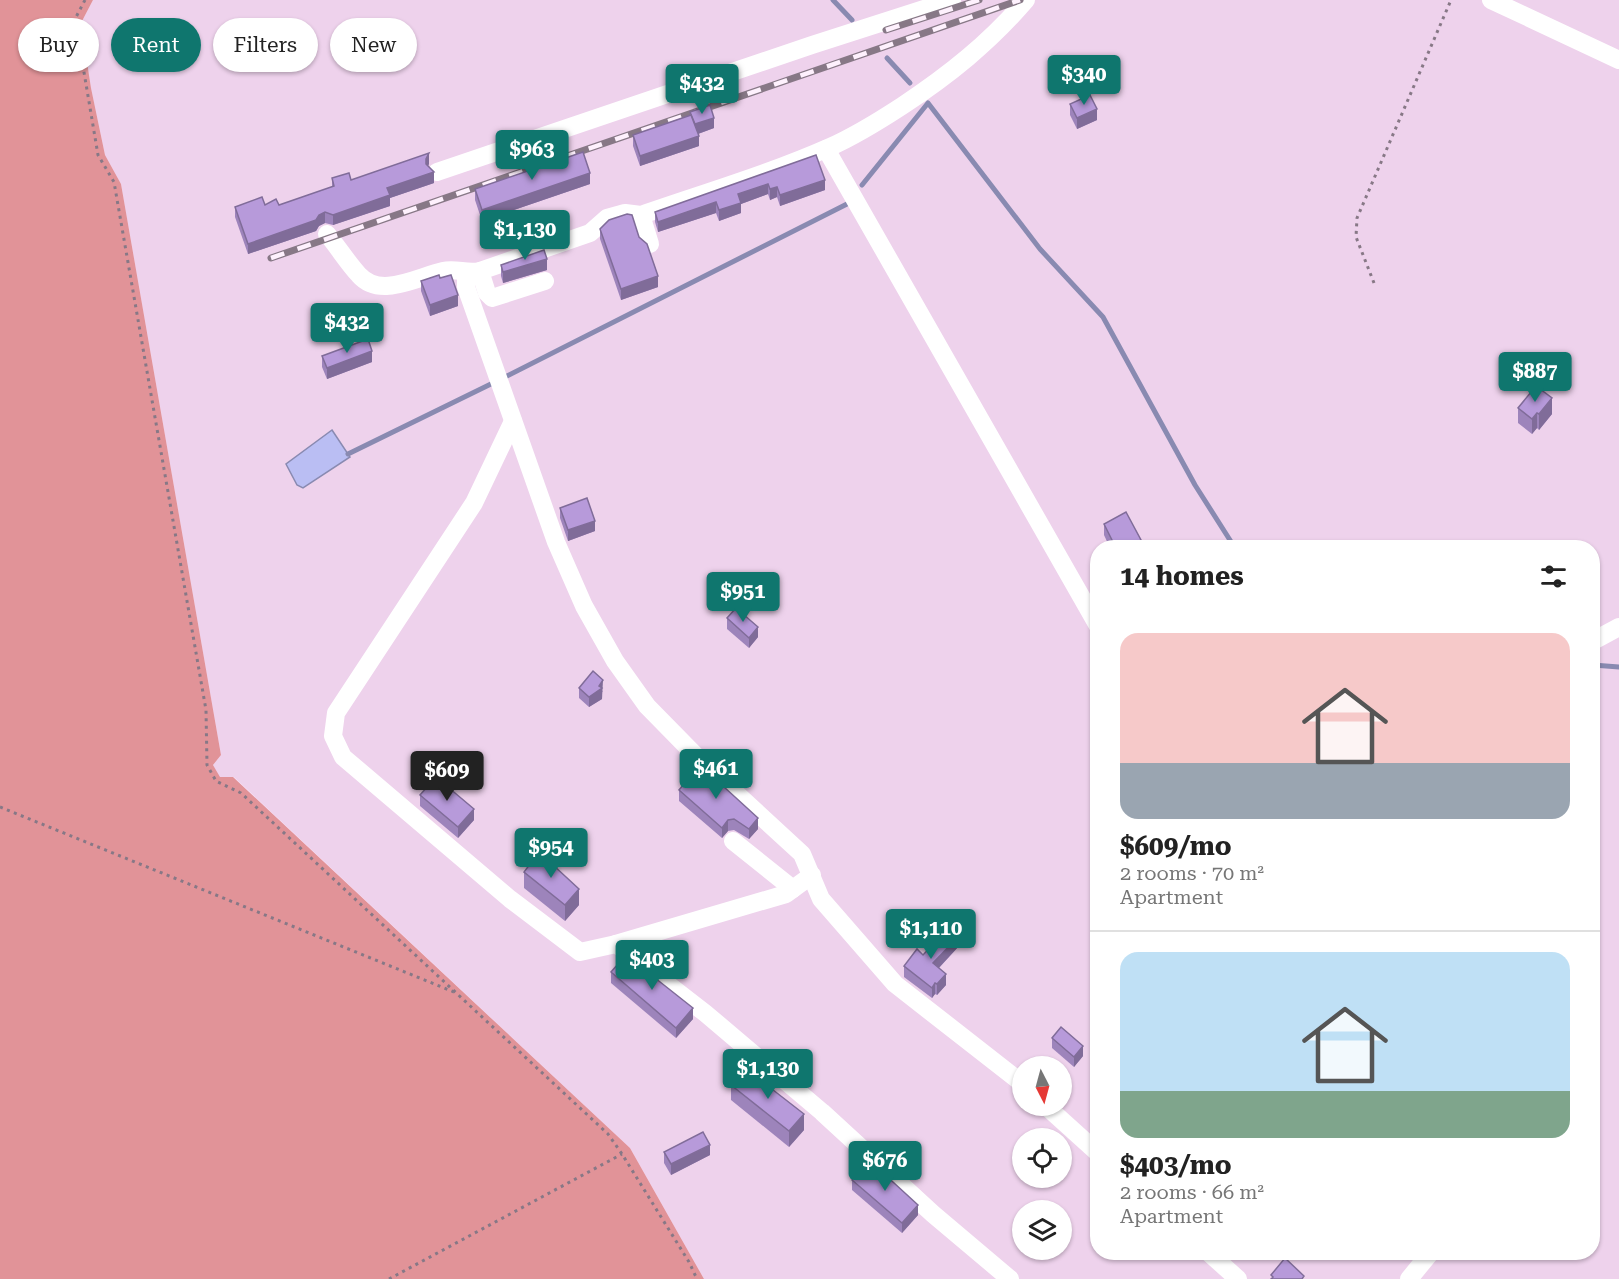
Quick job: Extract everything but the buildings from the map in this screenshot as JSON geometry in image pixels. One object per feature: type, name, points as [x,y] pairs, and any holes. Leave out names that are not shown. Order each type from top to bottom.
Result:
[{"type":"lane","points":[[437,172],[800,48],[952,0]]},
{"type":"lane","points":[[327,234],[360,276],[374,286],[391,285],[446,270],[473,272],[590,233],[607,218],[625,213],[641,215],[826,149],[881,120],[933,86],[972,56],[999,31],[1026,0]]},
{"type":"lane","points":[[1491,0],[1619,60]]},
{"type":"lane","points":[[826,149],[1090,612]]},
{"type":"lane","points":[[641,215],[650,244]]},
{"type":"lane","points":[[473,272],[492,298],[545,281]]},
{"type":"lane","points":[[473,272],[466,287],[556,542],[584,606],[615,661],[655,714],[701,761],[802,854],[821,899],[895,984],[1012,1075]]},
{"type":"lane","points":[[513,421],[474,503],[336,713],[333,736],[343,757],[510,899],[580,952],[616,944],[786,894],[812,875]]},
{"type":"lane","points":[[1600,637],[1619,627]]},
{"type":"lane","points":[[733,841],[793,889]]},
{"type":"lane","points":[[616,944],[705,1013],[822,1112],[933,1214],[1010,1279]]},
{"type":"lane","points":[[1057,1116],[1090,1147]]},
{"type":"lane","points":[[1217,1260],[1238,1279]]},
{"type":"lane","points":[[1409,1279],[1424,1260]]},
{"type":"path","points":[[85,0],[75,19],[98,155],[114,182],[206,710],[207,765],[216,781],[241,793],[608,1134],[689,1262],[697,1279]]},
{"type":"path","points":[[1374,283],[1356,237],[1357,218],[1451,0]]},
{"type":"path","points":[[0,807],[456,992]]},
{"type":"path","points":[[389,1279],[622,1154]]},
{"type":"shaded area","points":[[0,0],[93,0],[84,18],[18,18],[18,72],[89,72],[105,155],[121,184],[221,755],[213,765],[220,777],[233,777],[630,1148],[704,1279],[0,1279]]},
{"type":"shaded area","points":[[93,0],[1619,0],[1619,1279],[704,1279],[630,1148],[234,777],[219,777],[213,765],[221,755],[121,184],[105,155],[89,72],[99,72],[99,18],[84,18]]},
{"type":"water","points":[[332,430],[350,457],[303,488],[297,485],[286,464]]},
{"type":"waterway","points":[[833,0],[852,20]]},
{"type":"waterway","points":[[887,58],[910,83]]},
{"type":"waterway","points":[[862,185],[928,103],[1040,249],[1103,317],[1195,485],[1230,540]]},
{"type":"waterway","points":[[503,378],[847,204]]},
{"type":"waterway","points":[[348,454],[495,382]]},
{"type":"waterway","points":[[1600,666],[1619,667]]},
{"type":"railway","points":[[886,30],[979,0]]},
{"type":"railway","points":[[271,258],[1020,0]]}]
